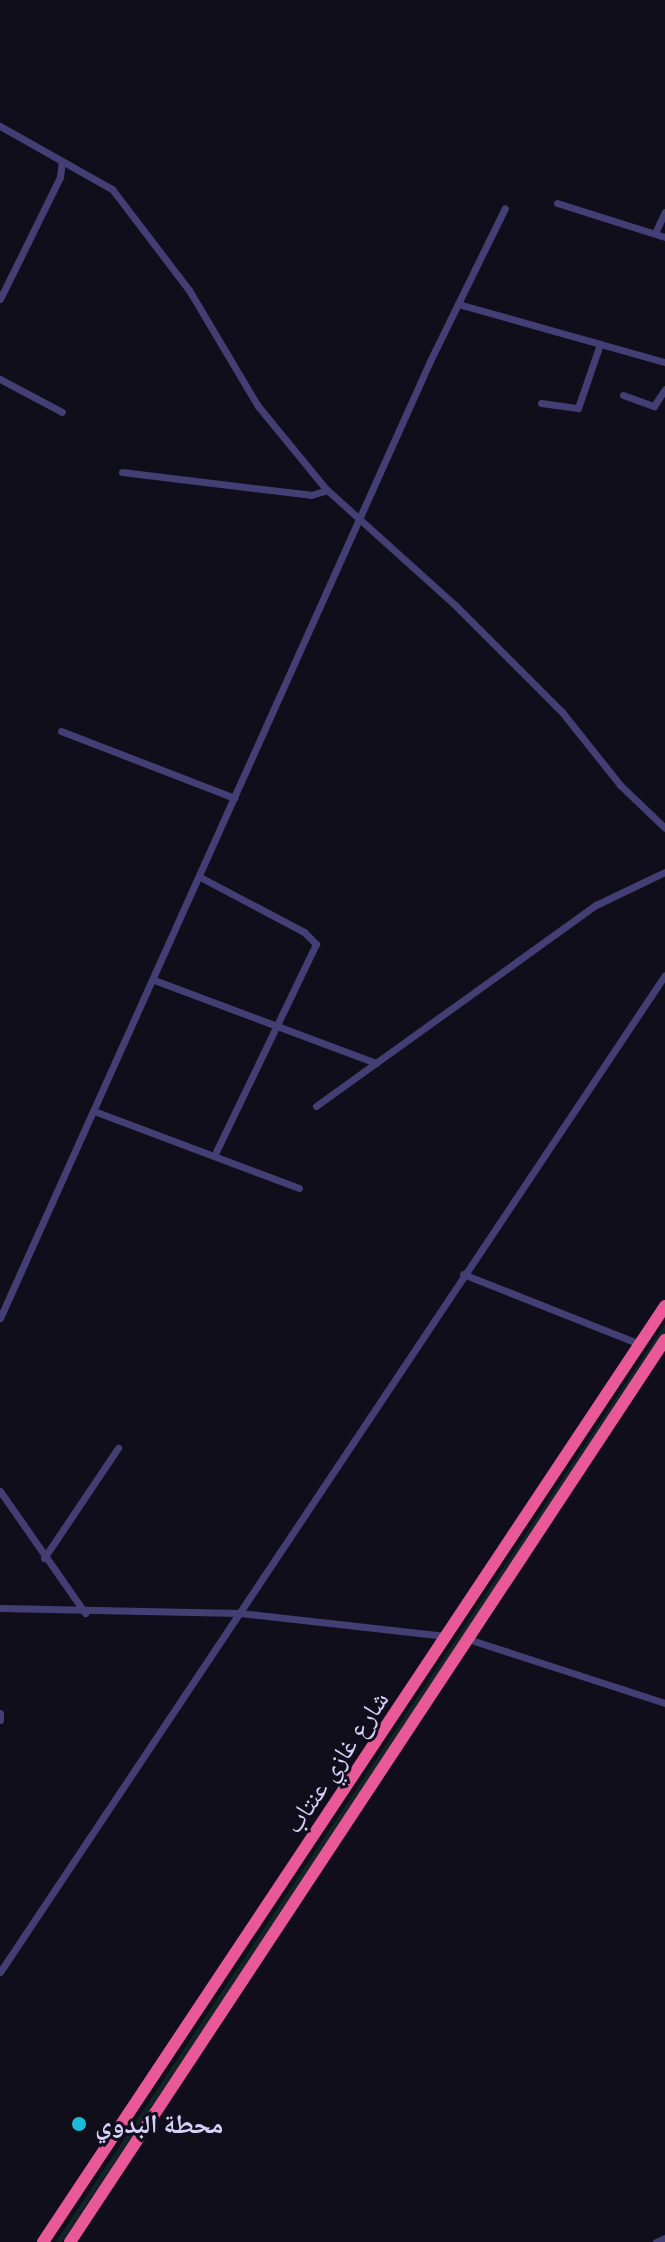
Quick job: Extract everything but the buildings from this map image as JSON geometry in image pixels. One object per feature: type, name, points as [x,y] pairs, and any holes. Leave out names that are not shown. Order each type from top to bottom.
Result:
[{"type":"highway","name":"شارع غازي عنتاب","points":[[43,2242],[665,1306]]},
{"type":"highway","points":[[70,2242],[665,1340]]},
{"type":"street","points":[[0,126],[112,189],[189,290],[258,406],[327,490],[562,712],[620,785],[665,828]]},
{"type":"street","points":[[0,299],[60,177],[62,161]]},
{"type":"street","points":[[557,203],[665,237]]},
{"type":"street","points":[[0,1318],[359,519],[505,208]]},
{"type":"street","points":[[655,233],[665,212]]},
{"type":"street","points":[[458,304],[665,362]]},
{"type":"street","points":[[541,403],[578,408],[600,344]]},
{"type":"street","points":[[0,379],[62,412]]},
{"type":"street","points":[[623,395],[654,406],[665,389]]},
{"type":"street","points":[[122,472],[311,495],[327,490]]},
{"type":"street","points":[[61,731],[235,798]]},
{"type":"street","points":[[316,1106],[596,905],[665,872]]},
{"type":"street","points":[[200,877],[313,938],[314,954],[214,1156]]},
{"type":"street","points":[[0,1972],[665,975]]},
{"type":"street","points":[[154,980],[376,1063]]},
{"type":"street","points":[[94,1111],[299,1188]]},
{"type":"street","points":[[463,1274],[640,1344]]},
{"type":"street","points":[[44,1558],[118,1448]]},
{"type":"street","points":[[0,1491],[85,1613]]},
{"type":"street","points":[[0,1608],[85,1613],[240,1613],[446,1636]]},
{"type":"street","points":[[468,1639],[665,1703]]},
{"type":"street","points":[[0,1713],[0,1720]]},
{"type":"street","points":[[656,2242],[665,2238]]},
{"type":"green space","points":[[665,1324],[665,1332],[62,2242],[56,2242]]},
{"type":"place","name":"محطة البدوي","points":[[79,2124]]}]
